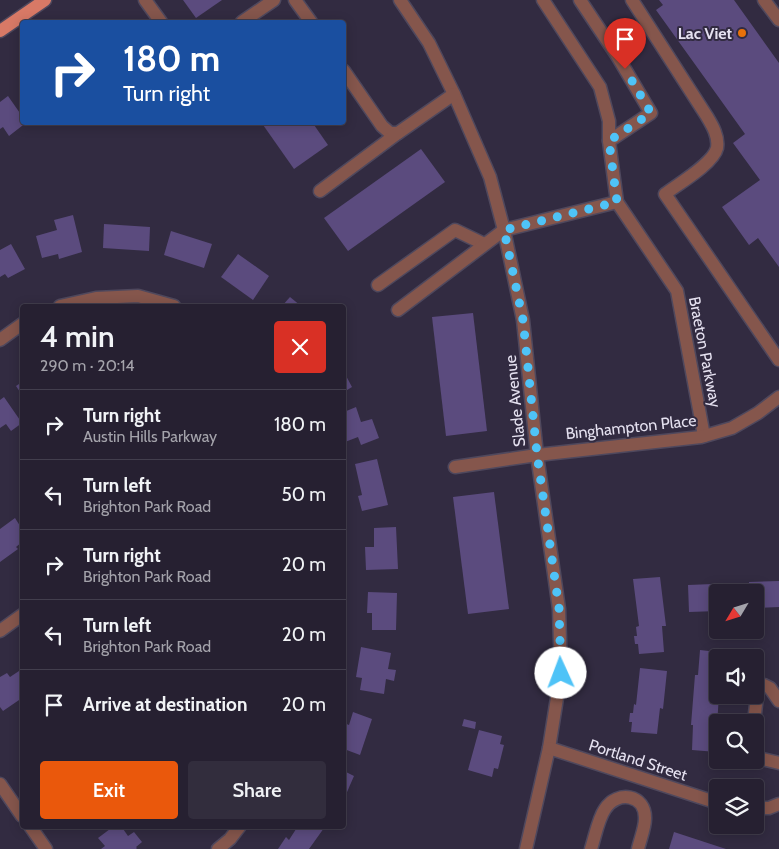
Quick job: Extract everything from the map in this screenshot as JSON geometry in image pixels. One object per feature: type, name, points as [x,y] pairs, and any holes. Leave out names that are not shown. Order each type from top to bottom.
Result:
[{"type":"main road","points":[[0,31],[45,0]]},
{"type":"street","points":[[145,0],[160,20]]},
{"type":"street","points":[[245,20],[274,0]]},
{"type":"street","points":[[295,0],[310,20]]},
{"type":"street","name":"Slade Avenue","points":[[400,0],[429,43],[454,94],[490,177],[504,230],[523,320],[537,454],[559,608],[561,673],[549,748],[526,849]]},
{"type":"street","points":[[398,310],[504,230],[617,202],[608,121],[600,87],[543,0]]},
{"type":"street","points":[[580,0],[616,54],[651,113],[609,141]]},
{"type":"street","points":[[632,0],[715,131],[717,146],[713,158],[665,194],[779,360]]},
{"type":"street","points":[[764,0],[779,20]]},
{"type":"street","points":[[346,74],[382,126],[390,133],[398,133]]},
{"type":"street","points":[[320,191],[454,94]]},
{"type":"street","name":"Braeton Parkway","points":[[617,202],[677,291],[704,436]]},
{"type":"street","points":[[378,285],[455,230],[484,244]]},
{"type":"street","points":[[69,304],[96,298],[138,296],[167,304]]},
{"type":"street","points":[[0,340],[20,325]]},
{"type":"street","name":"Binghampton Place","points":[[455,467],[537,454],[704,436],[732,428],[758,413],[779,397]]},
{"type":"street","points":[[0,631],[20,616]]},
{"type":"street","points":[[755,714],[758,687],[764,685],[770,688],[779,701]]},
{"type":"street","name":"Portland Street","points":[[549,748],[709,800]]},
{"type":"street","points":[[764,759],[779,763]]},
{"type":"street","points":[[629,797],[636,776]]},
{"type":"street","points":[[0,784],[20,813]]},
{"type":"street","points":[[591,849],[604,810],[611,801],[624,796],[634,798],[641,804],[645,818],[638,849]]},
{"type":"street","points":[[764,808],[779,804]]},
{"type":"street","points":[[32,829],[46,849]]},
{"type":"street","points":[[218,849],[230,839],[238,829]]},
{"type":"building","points":[[183,0],[222,0],[196,18]]},
{"type":"building","points":[[659,0],[734,0],[779,63],[779,267],[758,238],[749,245],[722,207],[760,180],[733,143],[745,134],[656,10],[663,5]]},
{"type":"building","points":[[8,96],[20,113],[20,125],[23,125],[9,136],[3,127],[0,129],[0,102]]},
{"type":"building","points":[[263,125],[314,125],[328,145],[294,169]]},
{"type":"building","points":[[421,149],[445,182],[348,251],[324,218]]},
{"type":"building","points":[[73,215],[82,252],[59,259],[58,254],[42,258],[36,236],[57,230],[54,220]]},
{"type":"building","points":[[104,224],[150,227],[149,251],[103,248]]},
{"type":"building","points":[[171,231],[212,244],[204,268],[164,255]]},
{"type":"building","points":[[11,244],[25,269],[8,278],[5,274],[0,277],[0,250]]},
{"type":"building","points":[[238,254],[269,276],[253,300],[221,277]]},
{"type":"building","points":[[290,297],[299,304],[284,304]]},
{"type":"building","points":[[473,313],[487,431],[446,436],[432,317]]},
{"type":"building","points":[[346,376],[352,387],[346,391]]},
{"type":"building","points":[[20,383],[20,392],[16,386]]},
{"type":"building","points":[[4,397],[20,420],[20,424],[11,431],[6,424],[0,428],[0,400]]},
{"type":"building","points":[[356,407],[361,422],[372,419],[379,438],[361,445],[358,437],[346,442],[346,411]]},
{"type":"building","points":[[377,459],[388,505],[362,511],[358,496],[362,495],[355,464]]},
{"type":"building","points":[[494,492],[509,609],[468,614],[453,497]]},
{"type":"building","points":[[15,518],[20,526],[20,544],[16,547],[18,549],[0,562],[0,529]]},
{"type":"building","points":[[396,527],[398,569],[366,570],[365,547],[374,547],[374,528]]},
{"type":"building","points":[[660,577],[666,626],[662,626],[664,652],[639,654],[638,644],[635,644],[634,636],[637,636],[636,627],[639,626],[633,579]]},
{"type":"building","points":[[779,581],[779,607],[764,608],[764,584],[749,584],[749,582]]},
{"type":"building","points":[[709,584],[709,611],[689,612],[688,585]]},
{"type":"building","points":[[368,592],[397,593],[396,630],[372,630],[372,613],[367,613]]},
{"type":"building","points":[[361,647],[391,653],[388,669],[396,670],[394,681],[386,679],[384,694],[360,690],[362,678],[356,677]]},
{"type":"building","points":[[700,650],[709,651],[709,704],[718,704],[718,714],[709,714],[709,751],[692,750],[693,725],[691,725],[695,675],[698,675]]},
{"type":"building","points":[[640,668],[667,671],[663,709],[660,708],[657,734],[631,732],[632,722],[629,722],[630,713],[633,713],[634,704],[636,705]]},
{"type":"building","points":[[20,670],[20,699],[3,711],[0,707],[0,677],[7,673],[10,677]]},
{"type":"building","points":[[353,712],[372,719],[360,755],[346,750],[346,724],[349,725]]},
{"type":"building","points":[[464,719],[476,722],[475,729],[462,726]]},
{"type":"building","points":[[479,730],[502,736],[500,744],[504,745],[498,769],[494,768],[492,777],[468,770]]},
{"type":"building","points":[[346,772],[354,776],[346,794]]},
{"type":"building","points":[[110,829],[123,829],[128,836],[134,832],[142,842],[136,849],[101,849],[105,846],[98,838]]},
{"type":"building","points":[[296,829],[323,829],[309,849],[278,849],[286,837],[289,840]]},
{"type":"building","points":[[674,832],[726,849],[669,849]]},
{"type":"place","name":"Lac Viet","points":[[742,33]]},
{"type":"route","points":[[561,673],[559,608],[537,454],[523,320],[504,230],[617,202],[609,141],[651,113],[625,69]]}]
